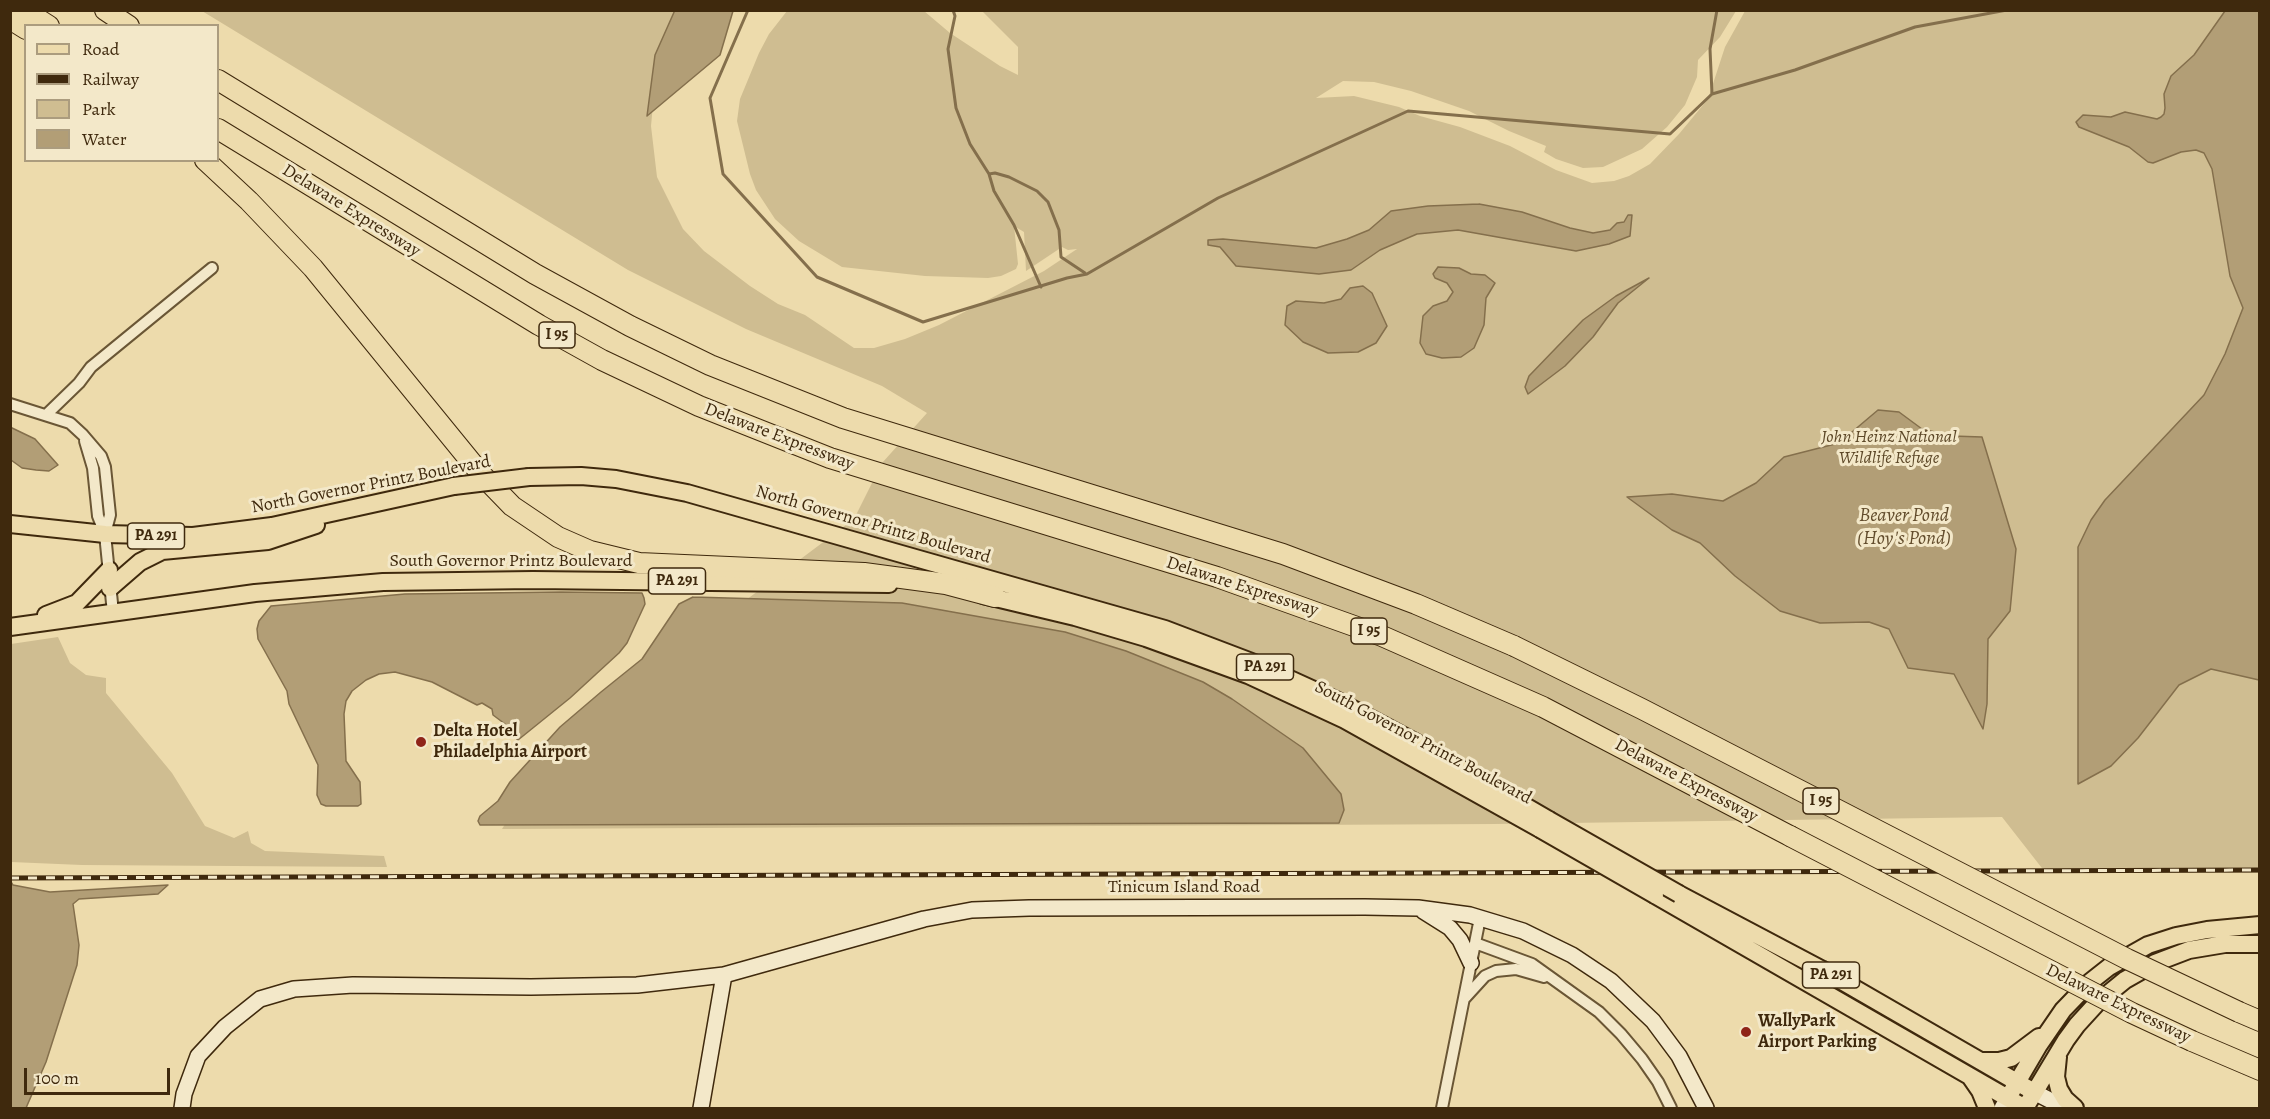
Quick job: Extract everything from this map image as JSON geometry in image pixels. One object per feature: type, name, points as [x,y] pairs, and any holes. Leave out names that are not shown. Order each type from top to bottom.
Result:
[{"type":"highway","points":[[24,10],[46,24]]},
{"type":"highway","points":[[105,10],[126,24]]},
{"type":"highway","points":[[10,19],[24,28]]},
{"type":"highway","name":"I 95","points":[[219,81],[535,274],[630,327],[693,358],[843,418],[1249,543],[1383,591],[1471,627],[1611,693],[2127,959],[2248,1007],[2259,1021]]},
{"type":"highway","name":"Delaware Expressway","points":[[219,130],[509,308],[602,360],[699,406],[830,458],[1250,588],[1349,623],[1446,662],[1584,727],[2080,986],[2192,1041],[2259,1070]]},
{"type":"highway","points":[[207,162],[257,208],[313,268],[467,458],[498,492],[530,519],[558,537],[590,551],[645,564],[798,568],[864,573],[946,584],[995,597]]},
{"type":"main road","name":"North Governor Printz Boulevard","points":[[10,524],[105,534],[175,536],[223,532],[272,526],[454,486],[529,477],[581,476],[616,479],[670,489],[1014,585]]},
{"type":"main road","points":[[110,588],[140,562],[162,551],[238,545],[276,539],[355,508]]},
{"type":"main road","points":[[10,626],[61,611],[77,603],[109,570]]},
{"type":"main road","name":"South Governor Printz Boulevard","points":[[10,626],[290,589],[436,581],[848,582],[905,585],[995,597],[1113,628],[1222,665],[1345,720],[1969,1075],[2005,1103]]},
{"type":"main road","name":"South Governor Printz Boulevard","points":[[1014,585],[1165,629],[1257,664],[1368,716],[1679,894],[1821,969],[2034,1092]]},
{"type":"main road","points":[[2005,1103],[2049,1029],[2063,1010],[2090,982],[2109,967],[2135,951],[2175,936],[2259,925]]},
{"type":"main road","name":"PA 291","points":[[2005,1103],[2025,1108],[2066,1040],[2088,1012],[2111,990],[2155,963],[2189,950],[2207,946],[2259,944]]},
{"type":"main road","points":[[1980,1060],[1994,1061],[2011,1058],[2049,1029]]},
{"type":"main road","points":[[2066,1040],[2056,1063],[2056,1077],[2061,1094],[2075,1108]]},
{"type":"main road","points":[[1969,1075],[1980,1091],[1987,1108]]},
{"type":"street","points":[[46,415],[92,367],[212,268]]},
{"type":"street","points":[[10,404],[70,423],[101,456],[105,467],[110,515],[105,534],[113,614]]},
{"type":"street","points":[[1418,908],[1450,928],[1460,940],[1471,963]]},
{"type":"street","name":"Tinicum Island Road","points":[[182,1108],[184,1094],[198,1056],[218,1034],[260,999],[294,989],[353,985],[531,987],[638,985],[724,975],[924,919],[972,910],[1418,908],[1480,918],[1508,926],[1549,943],[1586,963],[1623,990],[1643,1010],[1671,1044],[1706,1108]]},
{"type":"street","points":[[1442,1108],[1480,918]]},
{"type":"street","points":[[1475,943],[1532,964],[1587,1003],[1621,1034],[1650,1069],[1671,1108]]},
{"type":"street","points":[[1464,999],[1485,976],[1503,969],[1524,970],[1556,981]]},
{"type":"street","points":[[701,1108],[724,975]]},
{"type":"street","points":[[2034,1092],[2065,1108]]},
{"type":"green space","name":"John Heinz National Wildlife Refuge","points":[[202,11],[684,11],[655,83],[651,126],[657,177],[683,229],[704,251],[778,304],[805,315],[854,348],[874,348],[905,339],[939,325],[1044,271],[1077,249],[1068,250],[1062,247],[1026,271],[1024,232],[1014,226],[1018,264],[1016,269],[1001,276],[988,278],[925,276],[842,267],[799,241],[775,219],[756,190],[737,121],[740,99],[759,53],[769,34],[787,11],[924,11],[950,33],[1000,66],[1018,75],[1018,47],[982,11],[1736,11],[1720,37],[1698,60],[1697,77],[1685,105],[1667,127],[1642,149],[1603,167],[1583,168],[1556,159],[1544,152],[1546,146],[1469,111],[1411,91],[1374,82],[1343,81],[1316,98],[1354,96],[1399,107],[1510,146],[1556,170],[1592,183],[1614,181],[1629,176],[1650,164],[1679,134],[1708,99],[1725,47],[1745,11],[2259,11],[2259,873],[2045,872],[2002,817],[1494,824],[502,829],[517,805],[738,606],[854,519],[882,463],[927,413],[882,386],[746,329],[628,270]]},
{"type":"green space","points":[[58,637],[70,663],[86,675],[106,678],[106,693],[172,773],[205,826],[234,838],[248,831],[251,843],[265,851],[384,856],[387,867],[82,865],[11,862],[11,644]]},
{"type":"water","points":[[675,10],[733,11],[720,55],[647,116],[655,55]]},
{"type":"water","points":[[2225,11],[2259,11],[2259,680],[2211,669],[2179,685],[2138,738],[2111,766],[2078,784],[2078,547],[2091,520],[2105,500],[2204,395],[2225,354],[2243,308],[2230,276],[2212,169],[2204,153],[2196,150],[2181,152],[2153,163],[2148,162],[2129,147],[2079,127],[2076,122],[2083,115],[2111,117],[2125,112],[2157,119],[2161,117],[2165,108],[2164,94],[2171,76],[2194,55]]},
{"type":"water","points":[[1479,204],[1522,212],[1593,233],[1610,230],[1617,223],[1624,222],[1628,215],[1632,215],[1630,236],[1609,244],[1576,251],[1458,230],[1417,234],[1380,250],[1351,270],[1319,274],[1236,266],[1220,247],[1208,245],[1208,240],[1223,239],[1316,248],[1369,230],[1391,211],[1428,206]]},
{"type":"water","points":[[1438,267],[1459,268],[1471,274],[1485,275],[1495,283],[1486,298],[1484,325],[1474,348],[1461,357],[1442,358],[1426,354],[1420,343],[1423,316],[1433,306],[1447,301],[1453,292],[1447,283],[1435,278],[1433,274]]},
{"type":"water","points":[[1649,278],[1618,303],[1593,337],[1565,366],[1528,394],[1525,387],[1529,376],[1583,320],[1616,296]]},
{"type":"water","points":[[1363,286],[1372,293],[1387,326],[1376,343],[1358,352],[1328,353],[1303,342],[1285,325],[1287,306],[1296,301],[1324,303],[1341,299],[1350,288]]},
{"type":"water","name":"Beaver Pond (Hoy's Pond)","points":[[1878,410],[1899,412],[1922,429],[1952,436],[1982,437],[2016,549],[2010,611],[1988,639],[1987,704],[1983,729],[1954,674],[1908,668],[1889,629],[1869,622],[1820,623],[1780,611],[1735,576],[1700,543],[1672,530],[1627,497],[1672,494],[1723,501],[1756,483],[1784,457],[1839,443]]},
{"type":"water","points":[[10,427],[35,439],[58,465],[49,471],[36,470],[22,468],[11,460]]},
{"type":"water","points":[[642,593],[645,604],[627,643],[570,698],[518,740],[505,724],[493,715],[492,709],[482,703],[477,705],[432,682],[395,672],[379,674],[366,680],[352,691],[346,701],[344,714],[346,761],[360,782],[361,804],[358,806],[326,806],[321,804],[317,795],[318,765],[289,704],[287,691],[258,639],[259,621],[271,606],[405,594]]},
{"type":"water","points":[[693,597],[902,603],[1065,632],[1126,651],[1203,682],[1303,748],[1341,794],[1344,810],[1339,823],[480,825],[478,821],[480,816],[498,801],[510,782],[560,727],[642,659],[679,604]]},
{"type":"water","points":[[11,882],[13,885],[50,892],[168,885],[158,894],[79,899],[73,904],[79,945],[77,965],[46,1062],[26,1108],[11,1108]]},
{"type":"waterway","points":[[748,10],[710,98],[723,174],[817,277],[923,322],[1087,274],[1218,198],[1408,111],[1670,134],[1712,94],[1795,70],[1915,27],[2007,10]]},
{"type":"waterway","points":[[953,10],[955,16],[948,49],[956,108],[970,144],[989,174],[994,191],[1014,225],[1041,287]]},
{"type":"waterway","points":[[1712,94],[1710,49],[1717,10]]},
{"type":"waterway","points":[[989,174],[995,173],[1009,177],[1037,191],[1048,202],[1059,230],[1061,257],[1085,273]]},
{"type":"railway","points":[[10,878],[2260,870]]},
{"type":"place","name":"Delta Hotel Philadelphia Airport","points":[[421,742]]},
{"type":"place","name":"WallyPark Airport Parking","points":[[1746,1032]]}]
